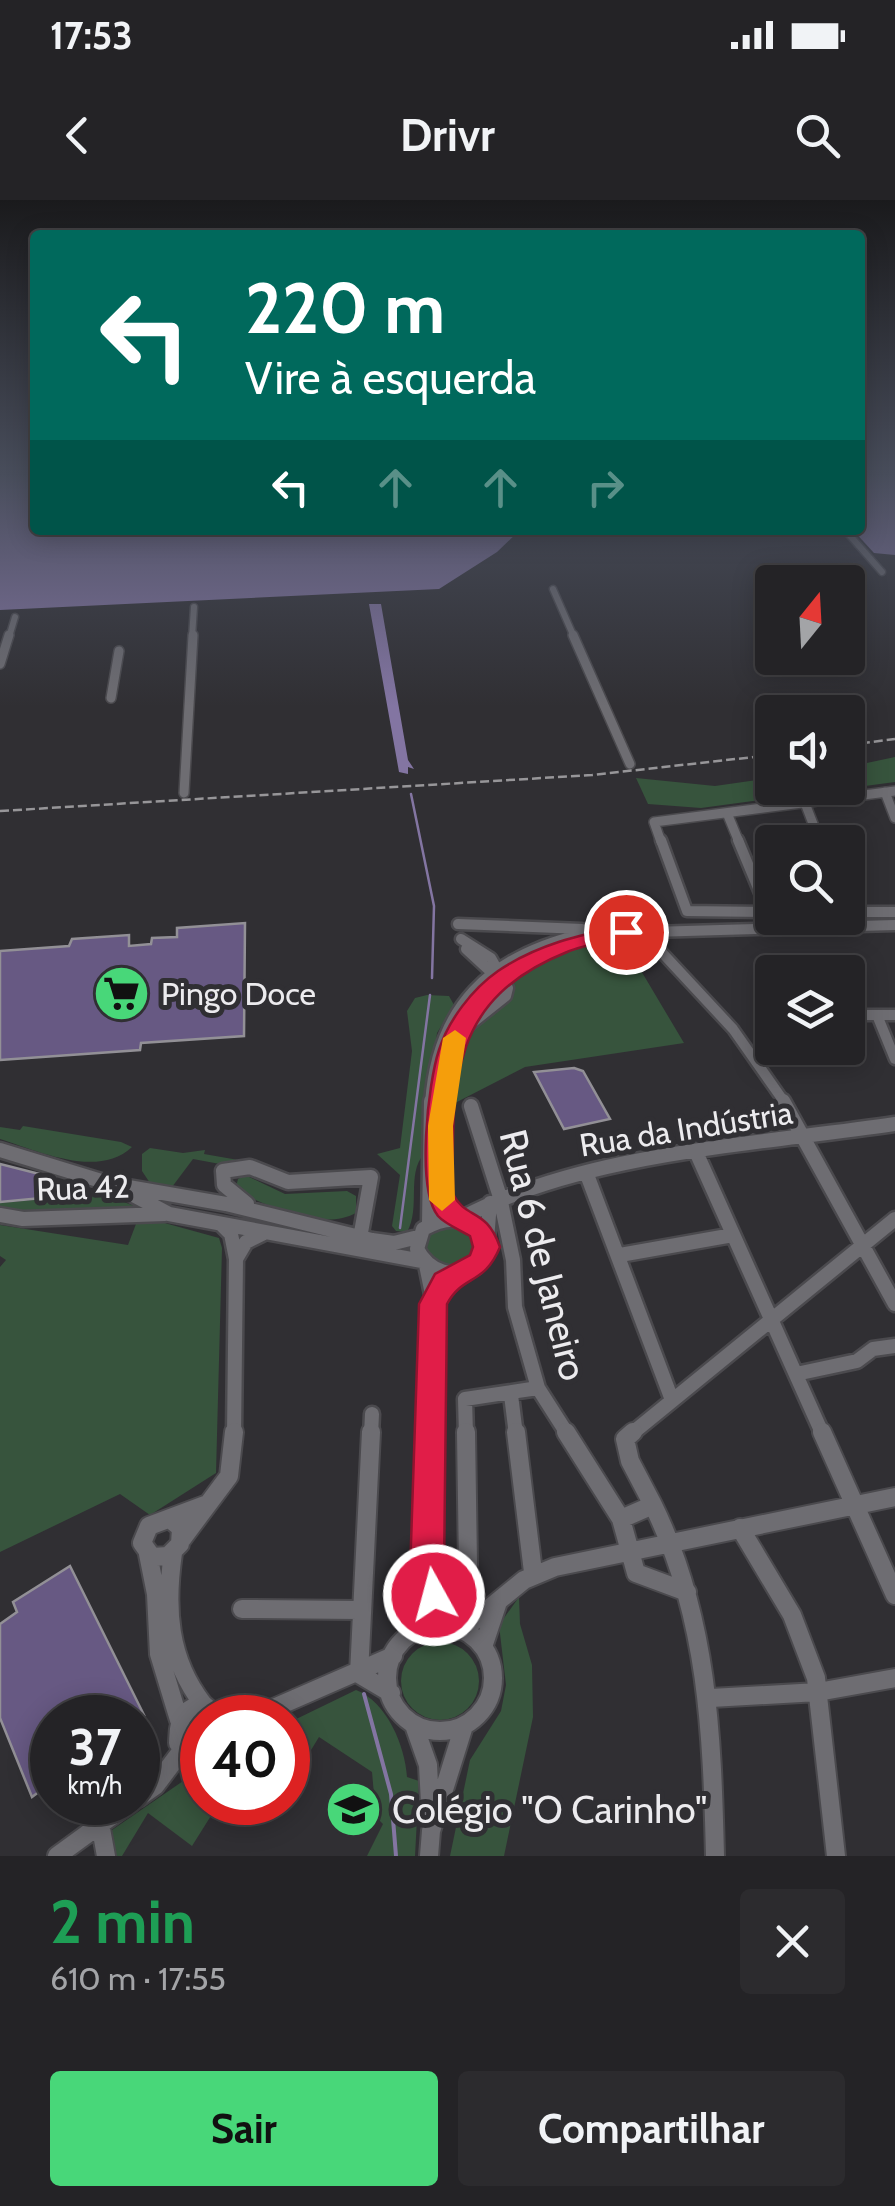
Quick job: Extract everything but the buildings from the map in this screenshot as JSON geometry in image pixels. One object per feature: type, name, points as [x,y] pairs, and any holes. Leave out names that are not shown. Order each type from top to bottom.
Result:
[{"type":"street","points":[[865,552],[882,572]]},
{"type":"street","points":[[553,589],[630,764]]},
{"type":"street","points":[[184,793],[194,607]]},
{"type":"street","points":[[0,664],[14,616]]},
{"type":"street","points":[[111,698],[119,651]]},
{"type":"street","points":[[865,795],[890,792],[895,818]]},
{"type":"street","points":[[755,912],[688,911],[654,822],[789,805]]},
{"type":"street","points":[[727,813],[755,877]]},
{"type":"street","points":[[865,912],[895,912]]},
{"type":"street","points":[[498,973],[461,938],[457,920],[479,928],[895,928]]},
{"type":"street","points":[[430,1223],[427,1159],[437,1052],[448,1024],[498,973],[604,934],[641,930]]},
{"type":"street","points":[[641,930],[744,1042],[804,1137],[895,1304]]},
{"type":"street","points":[[486,1238],[442,1201],[439,1182],[443,1100],[452,1043],[498,973]]},
{"type":"street","points":[[865,1015],[895,1016]]},
{"type":"street","points":[[876,1015],[895,1059]]},
{"type":"street","name":"Rua 6 de Janeiro","points":[[472,1106],[512,1260],[515,1306],[538,1388],[621,1518],[630,1551]]},
{"type":"street","name":"Rua da Indústria","points":[[460,1218],[495,1200],[629,1160],[697,1154],[895,1124]]},
{"type":"street","points":[[0,1150],[111,1184],[226,1204],[360,1238],[394,1243],[418,1236],[430,1223],[460,1218]]},
{"type":"street","points":[[697,1154],[895,1595]]},
{"type":"street","points":[[288,1222],[231,1196],[224,1185],[224,1171],[250,1167],[288,1182],[371,1177],[360,1238]]},
{"type":"street","points":[[586,1172],[672,1400]]},
{"type":"street","points":[[111,1184],[168,1214],[424,1263],[452,1274]]},
{"type":"street","points":[[433,1304],[452,1274],[480,1263],[486,1238],[483,1219],[495,1200]]},
{"type":"street","name":"Rua 42","points":[[0,1215],[23,1218],[168,1214]]},
{"type":"street","points":[[715,1856],[711,1698],[674,1542],[630,1460],[625,1439],[895,1219]]},
{"type":"street","points":[[148,1554],[157,1558],[177,1546],[229,1476],[234,1452],[236,1260],[231,1234],[222,1225]]},
{"type":"street","points":[[236,1260],[246,1242],[264,1233]]},
{"type":"street","points":[[620,1255],[733,1235]]},
{"type":"street","points":[[307,1695],[393,1656],[417,1629],[427,1573],[433,1304],[418,1236]]},
{"type":"street","points":[[796,1374],[857,1361],[873,1348],[895,1346]]},
{"type":"street","points":[[468,1565],[465,1399],[538,1388]]},
{"type":"street","points":[[511,1395],[534,1572]]},
{"type":"street","points":[[358,1674],[358,1610],[372,1414]]},
{"type":"street","points":[[464,1629],[534,1572],[553,1564],[598,1560],[895,1497]]},
{"type":"street","points":[[180,1739],[176,1736],[179,1720],[159,1654],[156,1594],[142,1542],[154,1522],[204,1505]]},
{"type":"street","points":[[621,1518],[653,1505]]},
{"type":"street","points":[[170,1519],[181,1528],[167,1594],[173,1648],[186,1686],[194,1695]]},
{"type":"street","points":[[740,1528],[792,1615],[818,1692],[836,1856]]},
{"type":"street","points":[[630,1551],[636,1573],[687,1592]]},
{"type":"street","points":[[427,1573],[442,1623]]},
{"type":"street","points":[[483,1647],[498,1602]]},
{"type":"street","points":[[242,1609],[358,1610]]},
{"type":"street","points":[[393,1656],[391,1693],[404,1718],[415,1727],[442,1734],[462,1729],[481,1712],[489,1696],[490,1663],[483,1647],[464,1629],[442,1623],[417,1629]]},
{"type":"street","points":[[358,1674],[391,1693]]},
{"type":"street","points":[[711,1698],[818,1692],[895,1678]]},
{"type":"street","points":[[415,1727],[428,1765],[432,1831]]},
{"type":"street","points":[[429,1856],[432,1831],[462,1729]]},
{"type":"street","points":[[160,1781],[180,1762]]},
{"type":"street","points":[[57,1856],[97,1825]]},
{"type":"street","points":[[100,1825],[106,1856]]},
{"type":"green space","points":[[895,757],[895,782],[865,786],[865,763]]},
{"type":"green space","points":[[636,778],[715,786],[755,780],[755,801],[701,808],[648,804]]},
{"type":"green space","points":[[619,938],[636,947],[630,949],[644,963],[640,969],[684,1043],[525,1067],[455,1103],[453,1093],[472,1030],[511,999],[509,980],[561,950]]},
{"type":"green space","points":[[449,996],[454,1005],[437,1033],[424,1154],[416,1171],[411,1223],[407,1232],[396,1231],[392,1226],[400,1175],[377,1154],[400,1148],[412,1051],[407,1011],[415,998]]},
{"type":"green space","points":[[23,1126],[132,1147],[118,1156],[85,1162],[0,1139],[0,1127],[20,1130]]},
{"type":"green space","points":[[150,1148],[183,1153],[205,1150],[204,1154],[244,1161],[220,1164],[193,1159],[172,1187],[150,1183],[142,1171],[142,1154]]},
{"type":"green space","points":[[245,1175],[285,1194],[347,1191],[356,1196],[356,1213],[327,1220],[279,1209],[235,1191],[238,1179]]},
{"type":"green space","points":[[103,1194],[137,1207],[0,1213],[0,1203]]},
{"type":"green space","points":[[161,1222],[219,1238],[222,1248],[216,1473],[150,1515],[120,1494],[0,1552],[0,1267],[6,1260],[0,1256],[0,1225],[128,1245],[136,1224]]},
{"type":"green space","points":[[446,1225],[468,1232],[475,1245],[470,1259],[455,1267],[437,1265],[423,1247],[427,1235]]},
{"type":"green space","points":[[519,1597],[520,1624],[532,1665],[533,1717],[504,1856],[450,1856],[470,1760],[501,1711],[506,1685],[499,1625]]},
{"type":"green space","points":[[440,1642],[468,1653],[479,1681],[468,1709],[440,1720],[412,1709],[401,1681],[412,1653]]},
{"type":"green space","points":[[356,1690],[377,1704],[398,1739],[407,1777],[419,1781],[415,1856],[367,1856],[383,1824],[376,1817],[372,1772],[319,1737],[310,1752],[310,1712]]},
{"type":"green space","points":[[180,1783],[180,1825],[205,1825],[192,1846],[160,1822],[160,1797]]},
{"type":"green space","points":[[119,1825],[141,1825],[122,1856],[114,1856],[112,1830]]},
{"type":"shaded area","points":[[0,552],[497,552],[439,589],[0,610]]},
{"type":"shaded area","points":[[369,604],[381,604],[408,760],[414,769],[408,767],[408,774],[399,772]]},
{"type":"waterway","points":[[411,794],[434,906],[432,978]]},
{"type":"waterway","points":[[400,1228],[430,995]]},
{"type":"waterway","points":[[364,1694],[391,1794],[396,1856]]},
{"type":"railway","points":[[865,743],[895,739]]},
{"type":"railway","points":[[0,811],[592,775],[755,757]]},
{"type":"slow traffic","points":[[442,1200],[440,1126],[455,1038]]},
{"type":"place","name":"Pingo Doce","points":[[122,994]]},
{"type":"place","name":"Colégio \"O Carinho\"","points":[[353,1810]]},
{"type":"route","points":[[434,1595],[427,1573],[433,1304],[452,1274],[463,1273],[480,1263],[487,1247],[481,1230],[448,1210],[440,1194],[440,1126],[450,1052],[465,1018],[503,978],[561,946],[626,932]]}]
